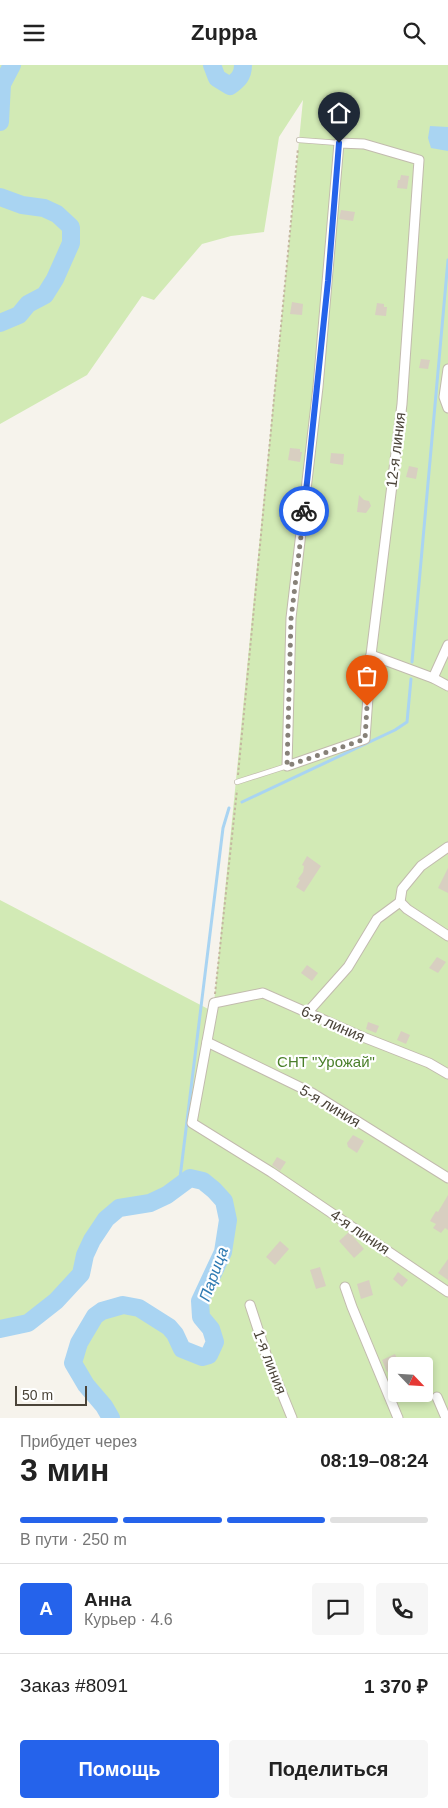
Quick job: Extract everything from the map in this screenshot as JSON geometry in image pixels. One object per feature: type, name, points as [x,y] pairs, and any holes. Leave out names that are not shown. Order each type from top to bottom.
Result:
[{"type":"street","name":"12-я линия","points":[[287,766],[365,739],[371,655],[402,404],[419,160],[364,144],[339,143]]},
{"type":"street","points":[[287,766],[291,619],[318,387],[339,143]]},
{"type":"street","points":[[448,369],[444,397],[448,408]]},
{"type":"street","points":[[432,679],[448,645]]},
{"type":"street","points":[[371,655],[448,686]]},
{"type":"street","points":[[307,1013],[348,967],[376,919],[400,902],[402,889],[420,866],[448,847]]},
{"type":"street","points":[[400,902],[407,909],[448,936]]},
{"type":"street","name":"6-я линия","points":[[214,1003],[263,993],[429,1063],[448,1074]]},
{"type":"street","points":[[206,1042],[214,1003]]},
{"type":"street","name":"4-я линия","points":[[206,1042],[192,1123],[271,1172],[448,1292]]},
{"type":"street","name":"5-я линия","points":[[206,1042],[312,1093],[448,1178]]},
{"type":"street","points":[[345,1287],[398,1418]]},
{"type":"street","name":"1-я линия","points":[[250,1305],[266,1353],[292,1418]]},
{"type":"street","points":[[437,1397],[446,1418]]},
{"type":"lane","points":[[299,140],[339,143]]},
{"type":"lane","points":[[237,782],[287,766]]},
{"type":"path","points":[[214,1003],[299,140]]},
{"type":"green space","name":"СНТ \"Урожай\"","points":[[0,65],[448,65],[448,1418],[111,1418],[104,1406],[86,1385],[73,1363],[79,1343],[95,1316],[102,1311],[123,1305],[139,1308],[169,1327],[175,1334],[182,1349],[202,1357],[209,1355],[215,1342],[211,1329],[201,1317],[200,1301],[223,1252],[228,1220],[224,1201],[203,1181],[190,1178],[167,1195],[150,1203],[119,1208],[106,1219],[92,1240],[85,1255],[81,1274],[56,1301],[28,1323],[0,1329],[0,900],[212,1011],[214,1003],[303,100],[279,137],[264,232],[231,236],[202,244],[154,300],[142,296],[87,375],[0,424]]},
{"type":"water","points":[[430,126],[448,127],[448,151],[431,148],[428,138]]},
{"type":"building","points":[[401,175],[409,176],[407,189],[397,188]]},
{"type":"building","points":[[341,210],[355,212],[353,221],[339,219]]},
{"type":"building","points":[[292,302],[303,304],[302,315],[290,314]]},
{"type":"building","points":[[377,303],[384,304],[384,307],[387,307],[386,316],[375,315]]},
{"type":"building","points":[[421,359],[430,360],[428,369],[419,368]]},
{"type":"building","points":[[290,448],[300,449],[300,452],[302,452],[300,462],[288,460]]},
{"type":"building","points":[[331,453],[344,454],[343,465],[330,463]]},
{"type":"building","points":[[409,466],[418,468],[416,479],[406,477]]},
{"type":"building","points":[[359,495],[364,500],[369,501],[371,506],[366,513],[357,512]]},
{"type":"building","points":[[307,856],[321,866],[304,892],[296,887],[300,880],[298,879],[303,872],[304,866],[302,865]]},
{"type":"building","points":[[448,868],[448,893],[438,888]]},
{"type":"building","points":[[437,957],[446,962],[438,973],[429,968]]},
{"type":"building","points":[[307,965],[318,973],[312,981],[301,973]]},
{"type":"building","points":[[368,1022],[379,1026],[376,1033],[366,1029]]},
{"type":"building","points":[[401,1031],[410,1035],[406,1044],[397,1040]]},
{"type":"building","points":[[353,1135],[364,1141],[357,1153],[348,1147],[347,1143]]},
{"type":"building","points":[[277,1157],[286,1162],[280,1171],[272,1165]]},
{"type":"building","points":[[448,1195],[448,1230],[445,1228],[441,1233],[433,1228],[436,1224],[430,1221]]},
{"type":"building","points":[[349,1232],[364,1249],[354,1258],[339,1241]]},
{"type":"building","points":[[280,1241],[289,1249],[275,1265],[266,1257]]},
{"type":"building","points":[[448,1259],[448,1280],[438,1273]]},
{"type":"building","points":[[320,1267],[326,1286],[316,1289],[310,1270]]},
{"type":"building","points":[[398,1272],[408,1280],[402,1287],[393,1279]]},
{"type":"building","points":[[369,1280],[373,1295],[361,1299],[357,1284]]},
{"type":"building","points":[[388,1357],[387,1372],[382,1360]]},
{"type":"waterway","name":"Парица","points":[[0,122],[2,84],[12,65]]},
{"type":"waterway","name":"Парица","points":[[212,65],[217,78],[230,86],[240,77],[243,65]]},
{"type":"waterway","name":"Парица","points":[[0,197],[22,205],[44,208],[57,214],[71,227],[71,243],[55,279],[45,295],[28,304],[19,315],[0,323]]},
{"type":"waterway","points":[[412,662],[448,260]]},
{"type":"waterway","points":[[242,802],[395,730],[407,722],[411,679]]},
{"type":"waterway","points":[[179,1186],[223,828],[229,808]]},
{"type":"waterway","name":"Парица","points":[[0,1329],[28,1323],[56,1301],[81,1274],[85,1255],[92,1240],[106,1219],[119,1208],[150,1203],[167,1195],[190,1178],[203,1181],[224,1201],[228,1220],[223,1252],[200,1301],[201,1317],[211,1329],[215,1342],[209,1355],[202,1357],[182,1349],[175,1334],[169,1327],[139,1308],[123,1305],[102,1311],[95,1316],[79,1343],[73,1363],[86,1385],[104,1406],[111,1418]]},
{"type":"way so far","points":[[304,511],[291,619],[287,766],[365,739],[367,706]]},
{"type":"route","points":[[304,511],[318,387],[339,143]]}]
